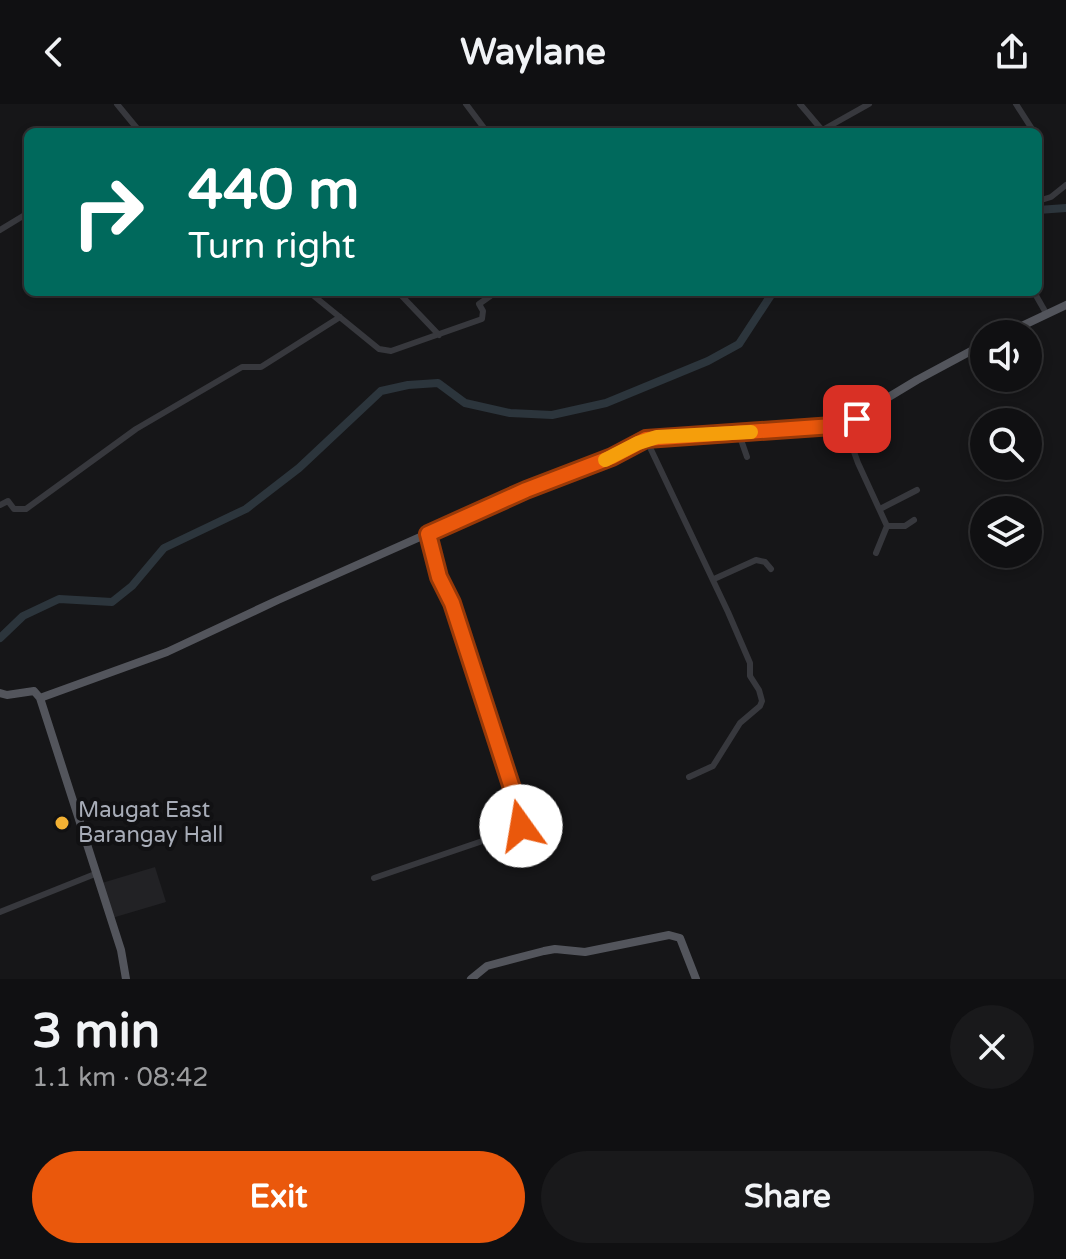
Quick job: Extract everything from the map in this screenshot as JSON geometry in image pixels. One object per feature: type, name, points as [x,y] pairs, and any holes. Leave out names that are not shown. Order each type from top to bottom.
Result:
[{"type":"main road","points":[[1032,320],[1066,305]]},
{"type":"main road","points":[[40,698],[167,652],[526,490],[612,457],[646,439],[844,424],[970,352]]},
{"type":"main road","points":[[0,693],[7,695],[34,691],[40,698],[121,950],[126,979]]},
{"type":"main road","points":[[471,979],[487,966],[544,951],[585,952],[669,935],[680,938],[696,979]]},
{"type":"street","points":[[117,104],[137,128]]},
{"type":"street","points":[[466,104],[484,128]]},
{"type":"street","points":[[800,104],[819,128]]},
{"type":"street","points":[[825,128],[855,108],[869,104]]},
{"type":"street","points":[[1016,104],[1031,128]]},
{"type":"street","points":[[1042,200],[1066,185]]},
{"type":"street","points":[[0,230],[24,215]]},
{"type":"street","points":[[314,296],[379,349],[391,351],[482,319],[483,311],[479,304],[490,296]]},
{"type":"street","points":[[402,296],[439,335]]},
{"type":"street","points":[[1036,296],[1046,313]]},
{"type":"street","points":[[0,505],[8,501],[14,509],[26,509],[136,429],[242,367],[261,367],[340,317]]},
{"type":"street","points":[[844,424],[859,466],[887,526],[876,553]]},
{"type":"street","points":[[739,434],[747,457]]},
{"type":"street","points":[[646,439],[714,579],[750,663],[750,676],[762,701],[740,723],[713,766],[689,777]]},
{"type":"street","points":[[880,509],[917,490]]},
{"type":"street","points":[[887,526],[905,526],[914,520]]},
{"type":"street","points":[[374,878],[515,830],[522,823],[452,603],[439,577],[428,534]]},
{"type":"street","points":[[714,579],[756,560],[765,562],[771,569]]},
{"type":"street","points":[[0,912],[95,874]]},
{"type":"shaded area","points":[[155,867],[166,902],[112,918],[102,883]]},
{"type":"waterway","points":[[1042,210],[1066,208]]},
{"type":"waterway","points":[[0,638],[23,616],[59,599],[112,602],[132,586],[164,548],[246,509],[299,468],[381,391],[438,383],[465,403],[510,413],[552,415],[606,403],[708,361],[739,344],[770,296]]},
{"type":"slow traffic","points":[[605,460],[646,439],[751,432]]},
{"type":"place","name":"Maugat East Barangay Hall","points":[[62,823]]},
{"type":"route","points":[[521,826],[522,819],[449,593],[439,577],[428,534],[526,490],[612,457],[646,439],[833,426],[857,419]]}]
